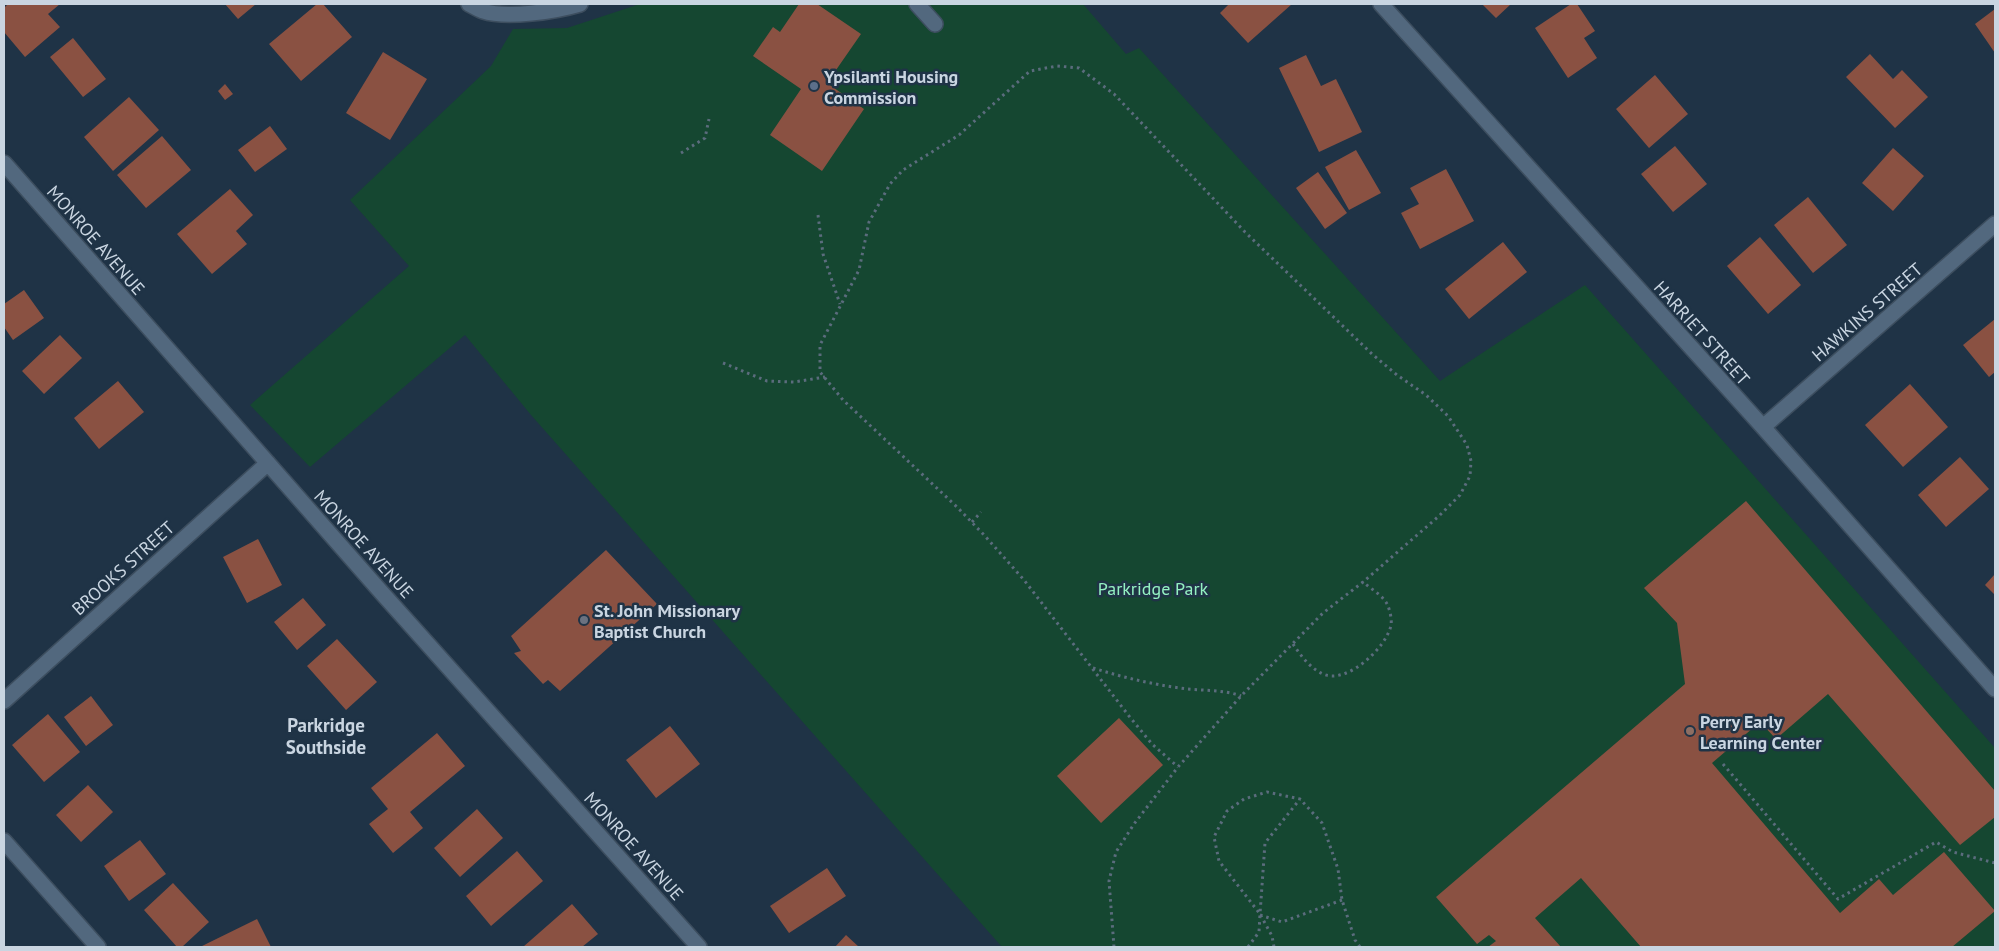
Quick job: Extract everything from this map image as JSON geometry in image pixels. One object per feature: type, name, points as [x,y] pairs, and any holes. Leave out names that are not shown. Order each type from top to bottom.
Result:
[{"type":"street","points":[[469,4],[484,11],[518,14],[561,10],[580,4]]},
{"type":"street","points":[[917,4],[935,24]]},
{"type":"street","name":"HARRIET STREET","points":[[1381,4],[1995,689]]},
{"type":"street","name":"MONROE AVENUE","points":[[4,163],[699,947]]},
{"type":"street","name":"HAWKINS STREET","points":[[1763,428],[1995,224]]},
{"type":"street","name":"BROOKS STREET","points":[[4,701],[268,463]]},
{"type":"street","points":[[4,841],[98,947]]},
{"type":"path","points":[[1114,947],[1109,881],[1116,852],[1134,824],[1178,767],[1241,696],[1323,613],[1363,582],[1439,516],[1460,495],[1470,476],[1471,461],[1467,445],[1443,411],[1426,395],[1397,375],[1372,354],[1316,301],[1245,232],[1114,94],[1080,68],[1057,66],[1030,71],[959,135],[903,170],[890,184],[869,222],[860,270],[840,304],[820,345],[820,372],[843,400],[972,522],[1024,580],[1152,744],[1178,767]]},
{"type":"path","points":[[681,153],[705,138],[709,119]]},
{"type":"path","points":[[818,215],[823,254],[840,304]]},
{"type":"path","points":[[723,363],[767,381],[794,382],[825,377]]},
{"type":"path","points":[[972,522],[981,512]]},
{"type":"path","points":[[1293,644],[1303,659],[1323,674],[1337,676],[1352,672],[1385,642],[1392,623],[1388,604],[1363,582]]},
{"type":"path","points":[[1092,668],[1140,682],[1182,689],[1232,693],[1241,696]]},
{"type":"path","points":[[1723,764],[1838,899],[1936,842],[1953,852],[1995,864]]},
{"type":"path","points":[[1274,947],[1272,936],[1260,914],[1219,861],[1214,837],[1227,810],[1244,799],[1267,792],[1300,800],[1322,823],[1338,869],[1342,900],[1355,940],[1360,947]]},
{"type":"path","points":[[1248,947],[1259,932],[1265,843],[1300,800]]},
{"type":"path","points":[[1260,914],[1282,922],[1342,900]]},
{"type":"green space","name":"Parkridge Park","points":[[640,4],[1083,4],[1126,54],[1139,48],[1440,381],[1585,285],[1995,748],[1995,947],[1002,947],[531,415],[465,335],[310,467],[250,405],[409,266],[350,200],[491,66],[513,29],[567,28]]},
{"type":"building","points":[[8,4],[60,4],[48,14],[60,27],[25,57],[4,32],[4,8]]},
{"type":"building","points":[[225,4],[256,4],[238,19]]},
{"type":"building","points":[[317,4],[323,4],[352,37],[301,81],[269,44]]},
{"type":"building","name":"Ypsilanti Housing Commission","points":[[799,4],[817,4],[861,34],[827,83],[864,109],[822,171],[770,135],[801,89],[753,56],[773,27],[780,32]]},
{"type":"building","points":[[1229,4],[1292,4],[1248,43],[1220,13]]},
{"type":"building","points":[[1482,4],[1511,4],[1496,18]]},
{"type":"building","points":[[1571,4],[1577,4],[1595,31],[1584,38],[1597,58],[1568,78],[1535,28]]},
{"type":"building","points":[[1995,9],[1995,53],[1975,24]]},
{"type":"building","points":[[73,38],[106,79],[83,97],[50,57]]},
{"type":"building","points":[[383,52],[427,79],[390,140],[346,113]]},
{"type":"building","points":[[1870,54],[1893,79],[1902,70],[1928,97],[1895,128],[1846,77]]},
{"type":"building","points":[[1306,55],[1321,86],[1336,79],[1362,132],[1319,152],[1279,68]]},
{"type":"building","points":[[1655,75],[1688,114],[1649,148],[1616,109]]},
{"type":"building","points":[[225,84],[233,94],[225,100],[218,91]]},
{"type":"building","points":[[129,97],[159,130],[113,171],[84,137]]},
{"type":"building","points":[[270,126],[287,149],[255,172],[238,150]]},
{"type":"building","points":[[162,136],[191,170],[146,208],[117,175]]},
{"type":"building","points":[[1675,146],[1707,184],[1673,212],[1641,174]]},
{"type":"building","points":[[1893,148],[1924,176],[1893,211],[1862,183]]},
{"type":"building","points":[[1356,150],[1381,193],[1349,210],[1325,167]]},
{"type":"building","points":[[1446,169],[1474,221],[1420,249],[1401,213],[1419,204],[1410,188]]},
{"type":"building","points":[[1318,172],[1347,213],[1325,229],[1296,188]]},
{"type":"building","points":[[230,189],[253,215],[236,231],[247,244],[212,274],[177,234]]},
{"type":"building","points":[[1808,197],[1847,245],[1813,273],[1774,225]]},
{"type":"building","points":[[1760,237],[1801,285],[1768,314],[1727,266]]},
{"type":"building","points":[[1503,242],[1527,272],[1469,319],[1445,289]]},
{"type":"building","points":[[24,290],[44,318],[13,340],[4,327],[4,304]]},
{"type":"building","points":[[1995,319],[1995,372],[1989,377],[1963,345]]},
{"type":"building","points":[[60,335],[82,358],[44,394],[22,371]]},
{"type":"building","points":[[118,381],[144,412],[99,449],[74,418]]},
{"type":"building","points":[[1910,384],[1948,427],[1903,467],[1865,425]]},
{"type":"building","points":[[1960,457],[1989,489],[1946,527],[1918,495]]},
{"type":"building","name":"Perry Early Learning Center","points":[[1746,501],[1995,791],[1995,817],[1960,845],[1828,694],[1776,739],[1760,722],[1712,763],[1840,913],[1879,879],[1893,895],[1944,852],[1995,911],[1952,947],[1641,947],[1581,878],[1535,918],[1561,947],[1488,947],[1496,941],[1489,935],[1477,944],[1436,897],[1685,684],[1677,623],[1644,588]]},
{"type":"building","points":[[258,539],[282,585],[247,603],[223,557]]},
{"type":"building","name":"St. John Missionary Baptist Church","points":[[606,550],[657,604],[560,691],[548,680],[543,684],[514,653],[521,651],[511,636]]},
{"type":"building","points":[[1995,574],[1995,595],[1985,585]]},
{"type":"building","points":[[303,598],[326,625],[297,650],[274,622]]},
{"type":"building","points":[[337,639],[377,682],[346,710],[307,666]]},
{"type":"building","points":[[91,696],[113,725],[86,746],[64,717]]},
{"type":"building","points":[[48,714],[80,752],[44,782],[12,745]]},
{"type":"building","points":[[1119,718],[1163,765],[1101,823],[1057,776]]},
{"type":"building","points":[[670,726],[700,764],[656,798],[626,760]]},
{"type":"building","points":[[437,733],[465,766],[410,812],[423,828],[393,853],[369,824],[388,809],[371,788]]},
{"type":"building","points":[[88,785],[113,812],[81,842],[56,815]]},
{"type":"building","points":[[477,809],[503,838],[460,877],[434,848]]},
{"type":"building","points":[[140,840],[166,874],[129,901],[104,866]]},
{"type":"building","points":[[517,851],[543,881],[491,926],[466,896]]},
{"type":"building","points":[[827,868],[846,896],[789,933],[770,906]]},
{"type":"building","points":[[173,883],[209,922],[182,947],[177,947],[144,910]]},
{"type":"building","points":[[572,904],[598,934],[582,947],[523,947]]},
{"type":"building","points":[[257,919],[271,947],[202,946]]},
{"type":"building","points":[[846,935],[859,947],[835,947]]},
{"type":"place","name":"Ypsilanti Housing Commission","points":[[814,86]]},
{"type":"place","name":"St. John Missionary Baptist Church","points":[[584,620]]},
{"type":"place","name":"Perry Early Learning Center","points":[[1690,731]]},
{"type":"district","name":"Parkridge Southside","points":[[326,736]]}]
